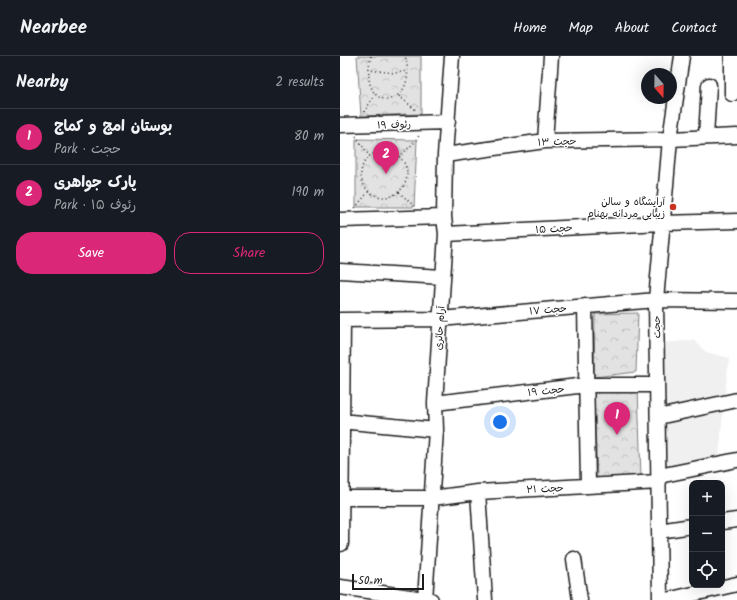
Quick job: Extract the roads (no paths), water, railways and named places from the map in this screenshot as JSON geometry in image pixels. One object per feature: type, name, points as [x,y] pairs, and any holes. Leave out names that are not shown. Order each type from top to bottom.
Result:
[{"type":"street","name":"آرام حائری","points":[[427,600],[436,430],[435,402],[446,234],[444,218],[445,155],[452,56]]},
{"type":"street","points":[[545,141],[551,56]]},
{"type":"street","name":"حجت","points":[[660,600],[656,300],[670,140],[682,56]]},
{"type":"street","points":[[732,56],[732,94]]},
{"type":"street","points":[[706,137],[709,85]]},
{"type":"street","name":"رئوف ۱۹","points":[[340,125],[448,122]]},
{"type":"street","name":"حجت ۱۳","points":[[445,155],[545,141],[670,140],[737,136]]},
{"type":"street","points":[[344,220],[444,218]]},
{"type":"street","name":"حجت ۱۵","points":[[446,234],[662,223],[737,221]]},
{"type":"street","points":[[340,271],[443,277]]},
{"type":"street","name":"حجت ۱۷","points":[[342,320],[440,319],[656,300],[737,301]]},
{"type":"street","points":[[585,306],[588,486]]},
{"type":"street","points":[[341,544],[340,498],[342,320]]},
{"type":"street","name":"حجت ۱۹","points":[[435,402],[586,386],[657,385]]},
{"type":"street","points":[[658,417],[737,400]]},
{"type":"street","points":[[341,422],[436,430]]},
{"type":"street","name":"حجت ۲۱","points":[[340,498],[432,498],[478,492],[588,486],[659,479],[737,460]]},
{"type":"street","points":[[478,492],[485,600]]},
{"type":"street","points":[[725,522],[737,520]]},
{"type":"street","points":[[659,531],[689,526]]},
{"type":"street","points":[[574,559],[580,600]]},
{"type":"street","points":[[667,600],[737,584]]},
{"type":"street","points":[[340,587],[427,600]]},
{"type":"place","name":"پارک جواهری","points":[[386,174]]},
{"type":"place","name":"آرایشگاه و سالن زیبایی مردانه بهنام","points":[[673,207]]},
{"type":"place","name":"بوستان امج و کماج","points":[[617,435]]}]
